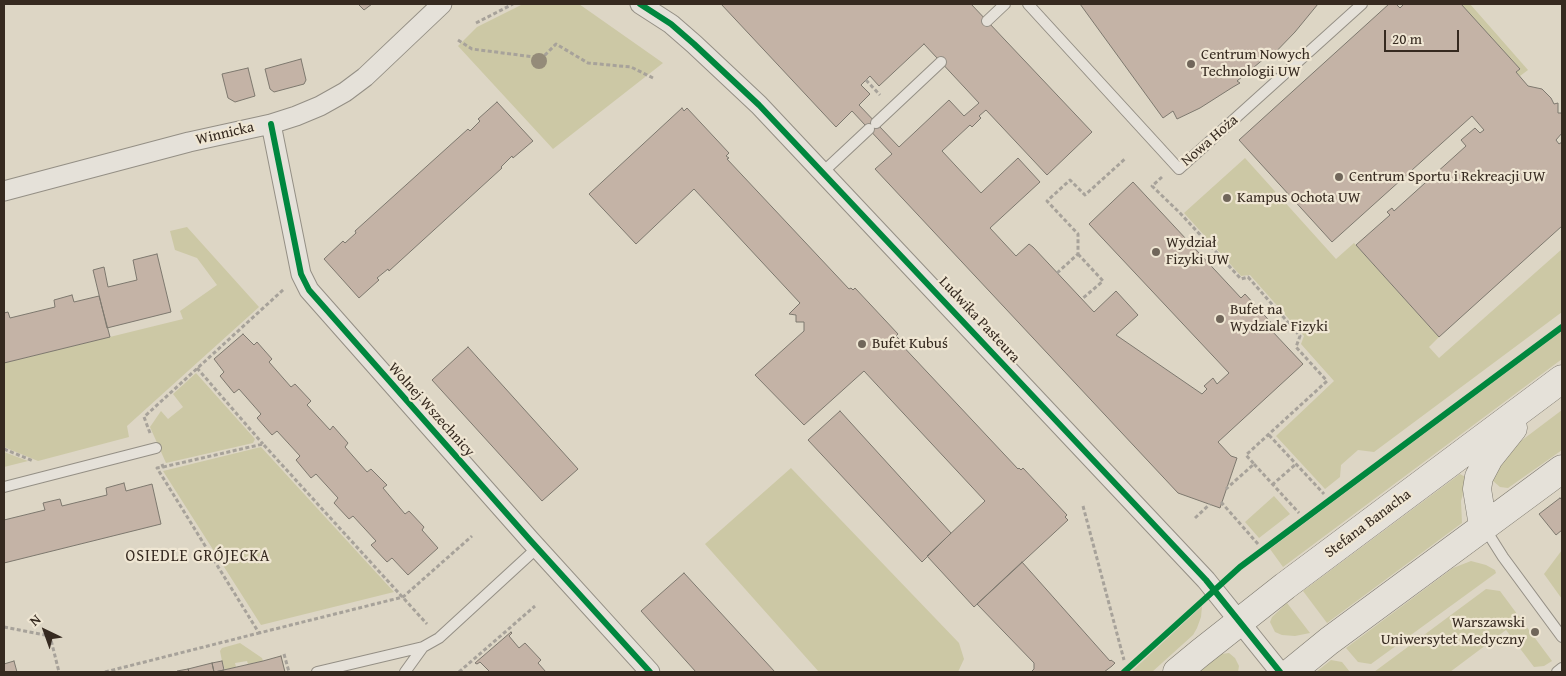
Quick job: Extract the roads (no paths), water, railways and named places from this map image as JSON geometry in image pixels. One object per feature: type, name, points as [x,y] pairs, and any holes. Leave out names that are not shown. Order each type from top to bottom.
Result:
[{"type":"main road","name":"Stefana Banacha","points":[[1177,672],[1240,621],[1562,379]]},
{"type":"main road","points":[[1483,526],[1477,489],[1479,477],[1490,458],[1533,401]]},
{"type":"main road","points":[[1291,672],[1329,641],[1562,469]]},
{"type":"street","name":"Winnicka","points":[[4,190],[189,142],[270,124],[320,106],[345,92],[365,77],[442,4]]},
{"type":"street","name":"Ludwika Pasteura","points":[[640,4],[671,24],[759,104],[1206,580],[1280,672]]},
{"type":"street","name":"Wolnej Wszechnicy","points":[[270,124],[301,274],[309,290],[537,548],[650,672]]},
{"type":"lane","points":[[987,21],[1005,4]]},
{"type":"lane","name":"Nowa Hoża","points":[[1028,4],[1179,169],[1362,4]]},
{"type":"lane","points":[[823,172],[941,62]]},
{"type":"lane","points":[[4,486],[156,448]]},
{"type":"lane","points":[[1483,526],[1503,557],[1562,637]]},
{"type":"lane","points":[[317,672],[423,647],[439,638],[537,548]]},
{"type":"lane","points":[[405,672],[423,647]]},
{"type":"lane","points":[[1557,672],[1562,668]]},
{"type":"place","name":"Centrum Nowych Technologii UW","points":[[1191,64]]},
{"type":"place","name":"Centrum Sportu i Rekreacji UW","points":[[1339,177]]},
{"type":"place","name":"Kampus Ochota UW","points":[[1227,198]]},
{"type":"place","name":"Wydział Fizyki UW","points":[[1156,252]]},
{"type":"place","name":"Bufet na Wydziale Fizyki","points":[[1220,319]]},
{"type":"place","name":"Bufet Kubuś","points":[[862,344]]},
{"type":"place","name":"Warszawski Uniwersytet Medyczny","points":[[1535,632]]},
{"type":"district","name":"OSIEDLE GRÓJECKA","points":[[198,557]]}]
